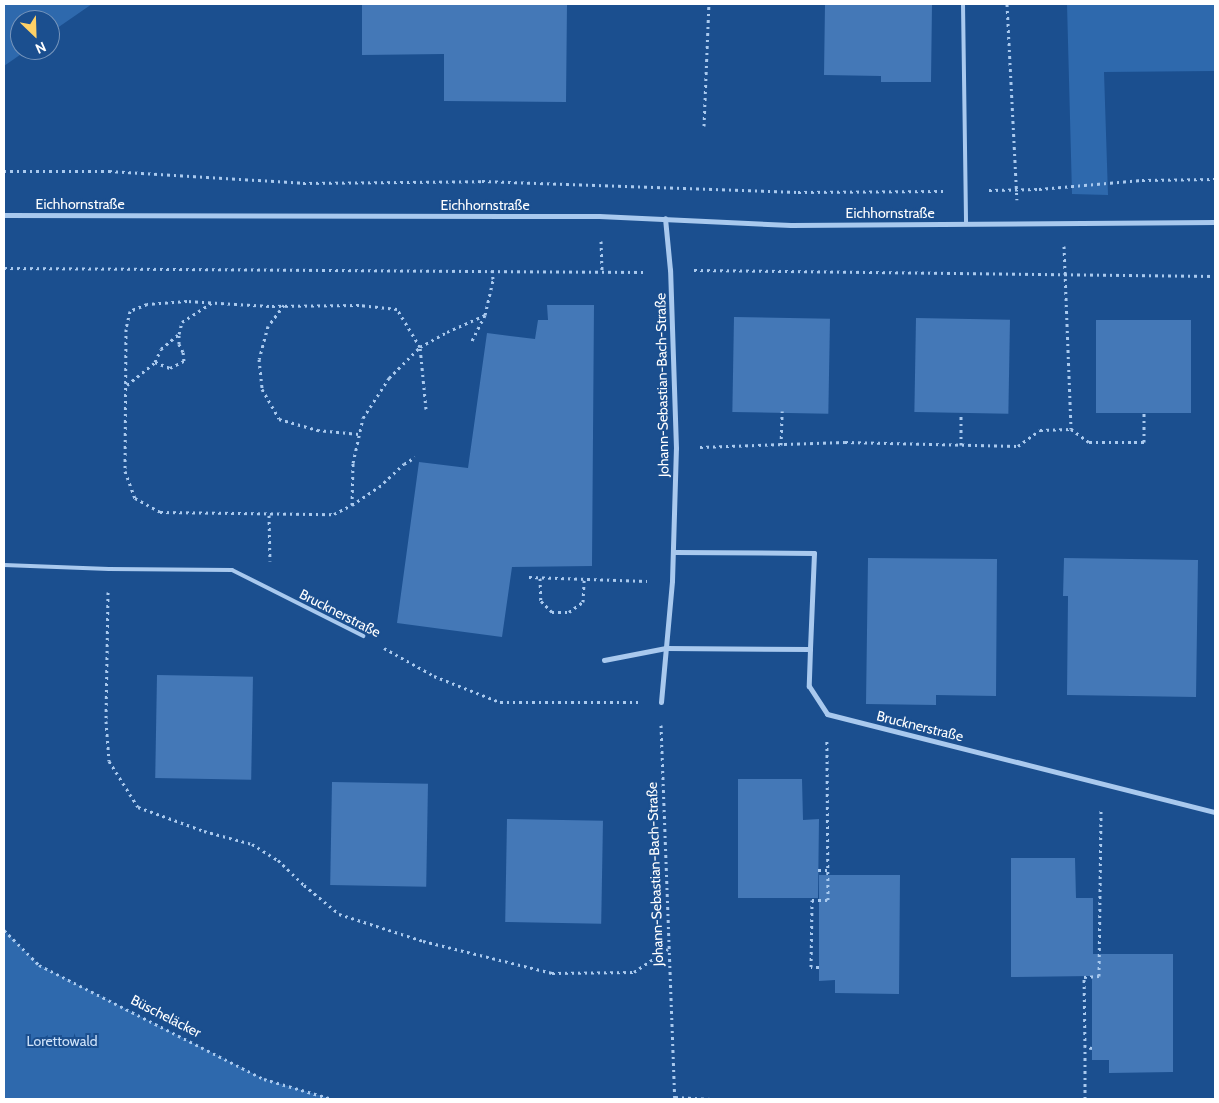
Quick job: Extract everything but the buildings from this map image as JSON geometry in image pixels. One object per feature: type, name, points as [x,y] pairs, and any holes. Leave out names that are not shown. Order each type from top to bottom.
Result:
[{"type":"street","name":"Eichhornstraße","points":[[4,215],[599,216],[791,225],[1215,222]]},
{"type":"street","name":"Johann-Sebastian-Bach-Straße","points":[[660,702],[674,552],[676,448],[670,270],[666,218]]},
{"type":"street","points":[[674,552],[814,553],[809,686],[827,714]]},
{"type":"street","points":[[604,660],[666,648],[810,649]]},
{"type":"street","name":"Brucknerstraße","points":[[827,714],[1215,812]]},
{"type":"lane","points":[[962,4],[966,224]]},
{"type":"lane","name":"Brucknerstraße","points":[[4,564],[109,569],[232,570],[363,636]]},
{"type":"path","points":[[704,126],[709,4]]},
{"type":"path","points":[[1007,4],[1016,190]]},
{"type":"path","points":[[4,171],[109,171],[303,183],[482,181],[798,192],[1016,190],[1142,180],[1215,179]]},
{"type":"path","points":[[1062,223],[1066,275],[1071,429]]},
{"type":"path","points":[[4,268],[602,270],[634,273],[670,270],[1215,276]]},
{"type":"path","points":[[472,341],[485,316],[493,279],[492,270]]},
{"type":"path","points":[[415,458],[404,464],[379,487],[352,505],[334,514],[269,515],[160,512],[135,498],[125,471],[126,329],[130,311],[148,304],[187,301],[284,306],[358,305],[397,309],[420,348],[426,409]]},
{"type":"path","points":[[155,362],[170,368],[184,361],[183,352],[179,344],[182,322],[211,302]]},
{"type":"path","points":[[284,306],[268,326],[259,358],[262,389],[279,418],[317,430],[359,434]]},
{"type":"path","points":[[352,505],[353,463],[363,418],[389,378],[420,348],[447,332],[485,316]]},
{"type":"path","points":[[127,385],[155,362],[162,349],[179,334]]},
{"type":"path","points":[[781,445],[782,412]]},
{"type":"path","points":[[961,413],[961,445]]},
{"type":"path","points":[[676,448],[845,442],[1018,446],[1040,430],[1071,429],[1089,442],[1144,442],[1144,413]]},
{"type":"path","points":[[269,515],[272,590]]},
{"type":"path","points":[[109,569],[106,712],[109,761],[138,807],[204,831],[252,844],[278,860],[304,886],[339,914],[423,941],[552,973],[634,972],[668,949]]},
{"type":"path","points":[[529,577],[672,581]]},
{"type":"path","points":[[540,578],[541,601],[552,612],[569,612],[583,602],[584,580]]},
{"type":"path","name":"Brucknerstraße","points":[[363,636],[434,676],[500,702],[660,702]]},
{"type":"path","name":"Johann-Sebastian-Bach-Straße","points":[[660,702],[675,1098]]},
{"type":"path","points":[[819,967],[811,967],[812,900],[828,900],[827,714]]},
{"type":"path","points":[[1085,1099],[1084,977],[1099,976],[1102,783]]},
{"type":"path","points":[[818,870],[828,870]]},
{"type":"path","name":"Büscheläcker","points":[[4,930],[39,965],[264,1079],[332,1099]]},
{"type":"path","points":[[1093,947],[1100,947]]},
{"type":"path","points":[[1085,1047],[1092,1048]]},
{"type":"path","points":[[675,1098],[711,1099]]},
{"type":"green space","points":[[4,4],[92,4],[60,26],[60,10],[10,10],[10,60],[13,60],[4,66]]},
{"type":"green space","points":[[1067,4],[1215,4],[1215,71],[1104,72],[1108,195],[1072,194]]},
{"type":"green space","name":"Lorettowald","points":[[4,930],[39,965],[264,1079],[332,1099],[4,1099]]}]
